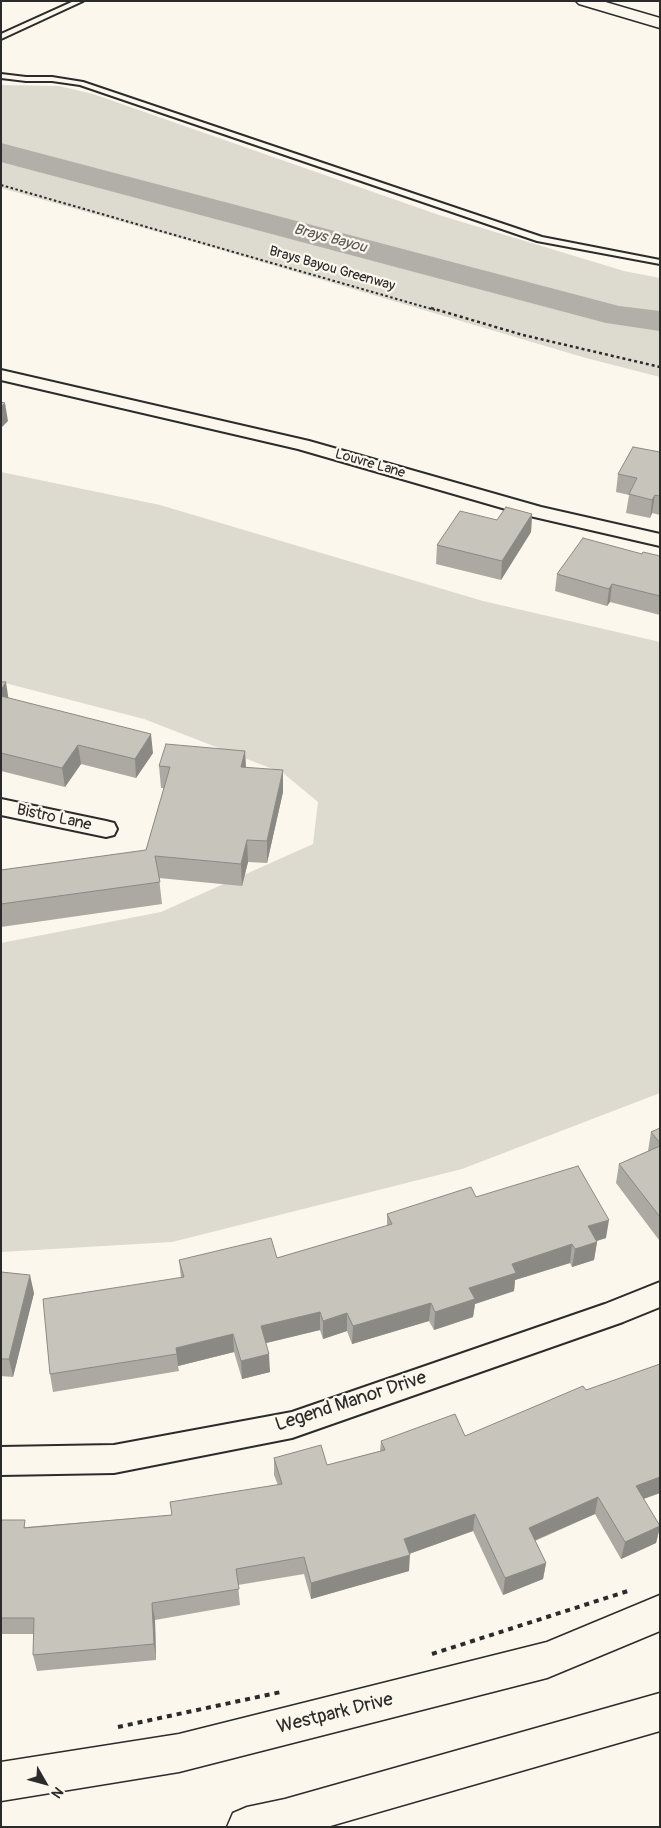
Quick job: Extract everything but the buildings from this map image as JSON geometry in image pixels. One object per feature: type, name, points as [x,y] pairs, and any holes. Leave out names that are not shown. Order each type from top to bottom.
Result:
[{"type":"main road","points":[[584,1],[660,23]]},
{"type":"main road","points":[[628,1],[660,10]]},
{"type":"main road","name":"Westpark Drive","points":[[1,1782],[179,1754],[537,1662],[650,1600]]},
{"type":"main road","points":[[247,1827],[285,1820],[660,1712]]},
{"type":"street","name":"Louvre Lane","points":[[1,375],[304,446],[537,512],[660,540]]},
{"type":"street","name":"Louvre Lane","points":[[1,383],[80,393]]},
{"type":"street","name":"Bistro Lane","points":[[1,807],[106,829]]},
{"type":"street","name":"Legend Manor Drive","points":[[1,1461],[114,1459],[292,1425],[604,1316],[660,1294]]},
{"type":"lane","points":[[1,37],[80,1]]},
{"type":"lane","points":[[1,76],[26,79],[52,78],[82,83],[540,239],[660,262]]},
{"type":"path","name":"Brays Bayou Greenway","points":[[1,185],[523,335],[660,367]]},
{"type":"path","points":[[425,1656],[650,1600]]},
{"type":"path","points":[[110,1729],[292,1689]]},
{"type":"shaded area","points":[[1,85],[59,86],[93,94],[439,215],[624,271],[660,278],[660,377],[586,358],[197,243],[1,188]]},
{"type":"shaded area","points":[[1,472],[160,505],[483,601],[660,642],[660,1093],[462,1169],[172,1242],[1,1252],[1,943],[161,912],[313,844],[318,802],[283,773],[144,719],[1,682]]},
{"type":"waterway","name":"Brays Bayou","points":[[1,152],[618,316],[660,321]]}]
